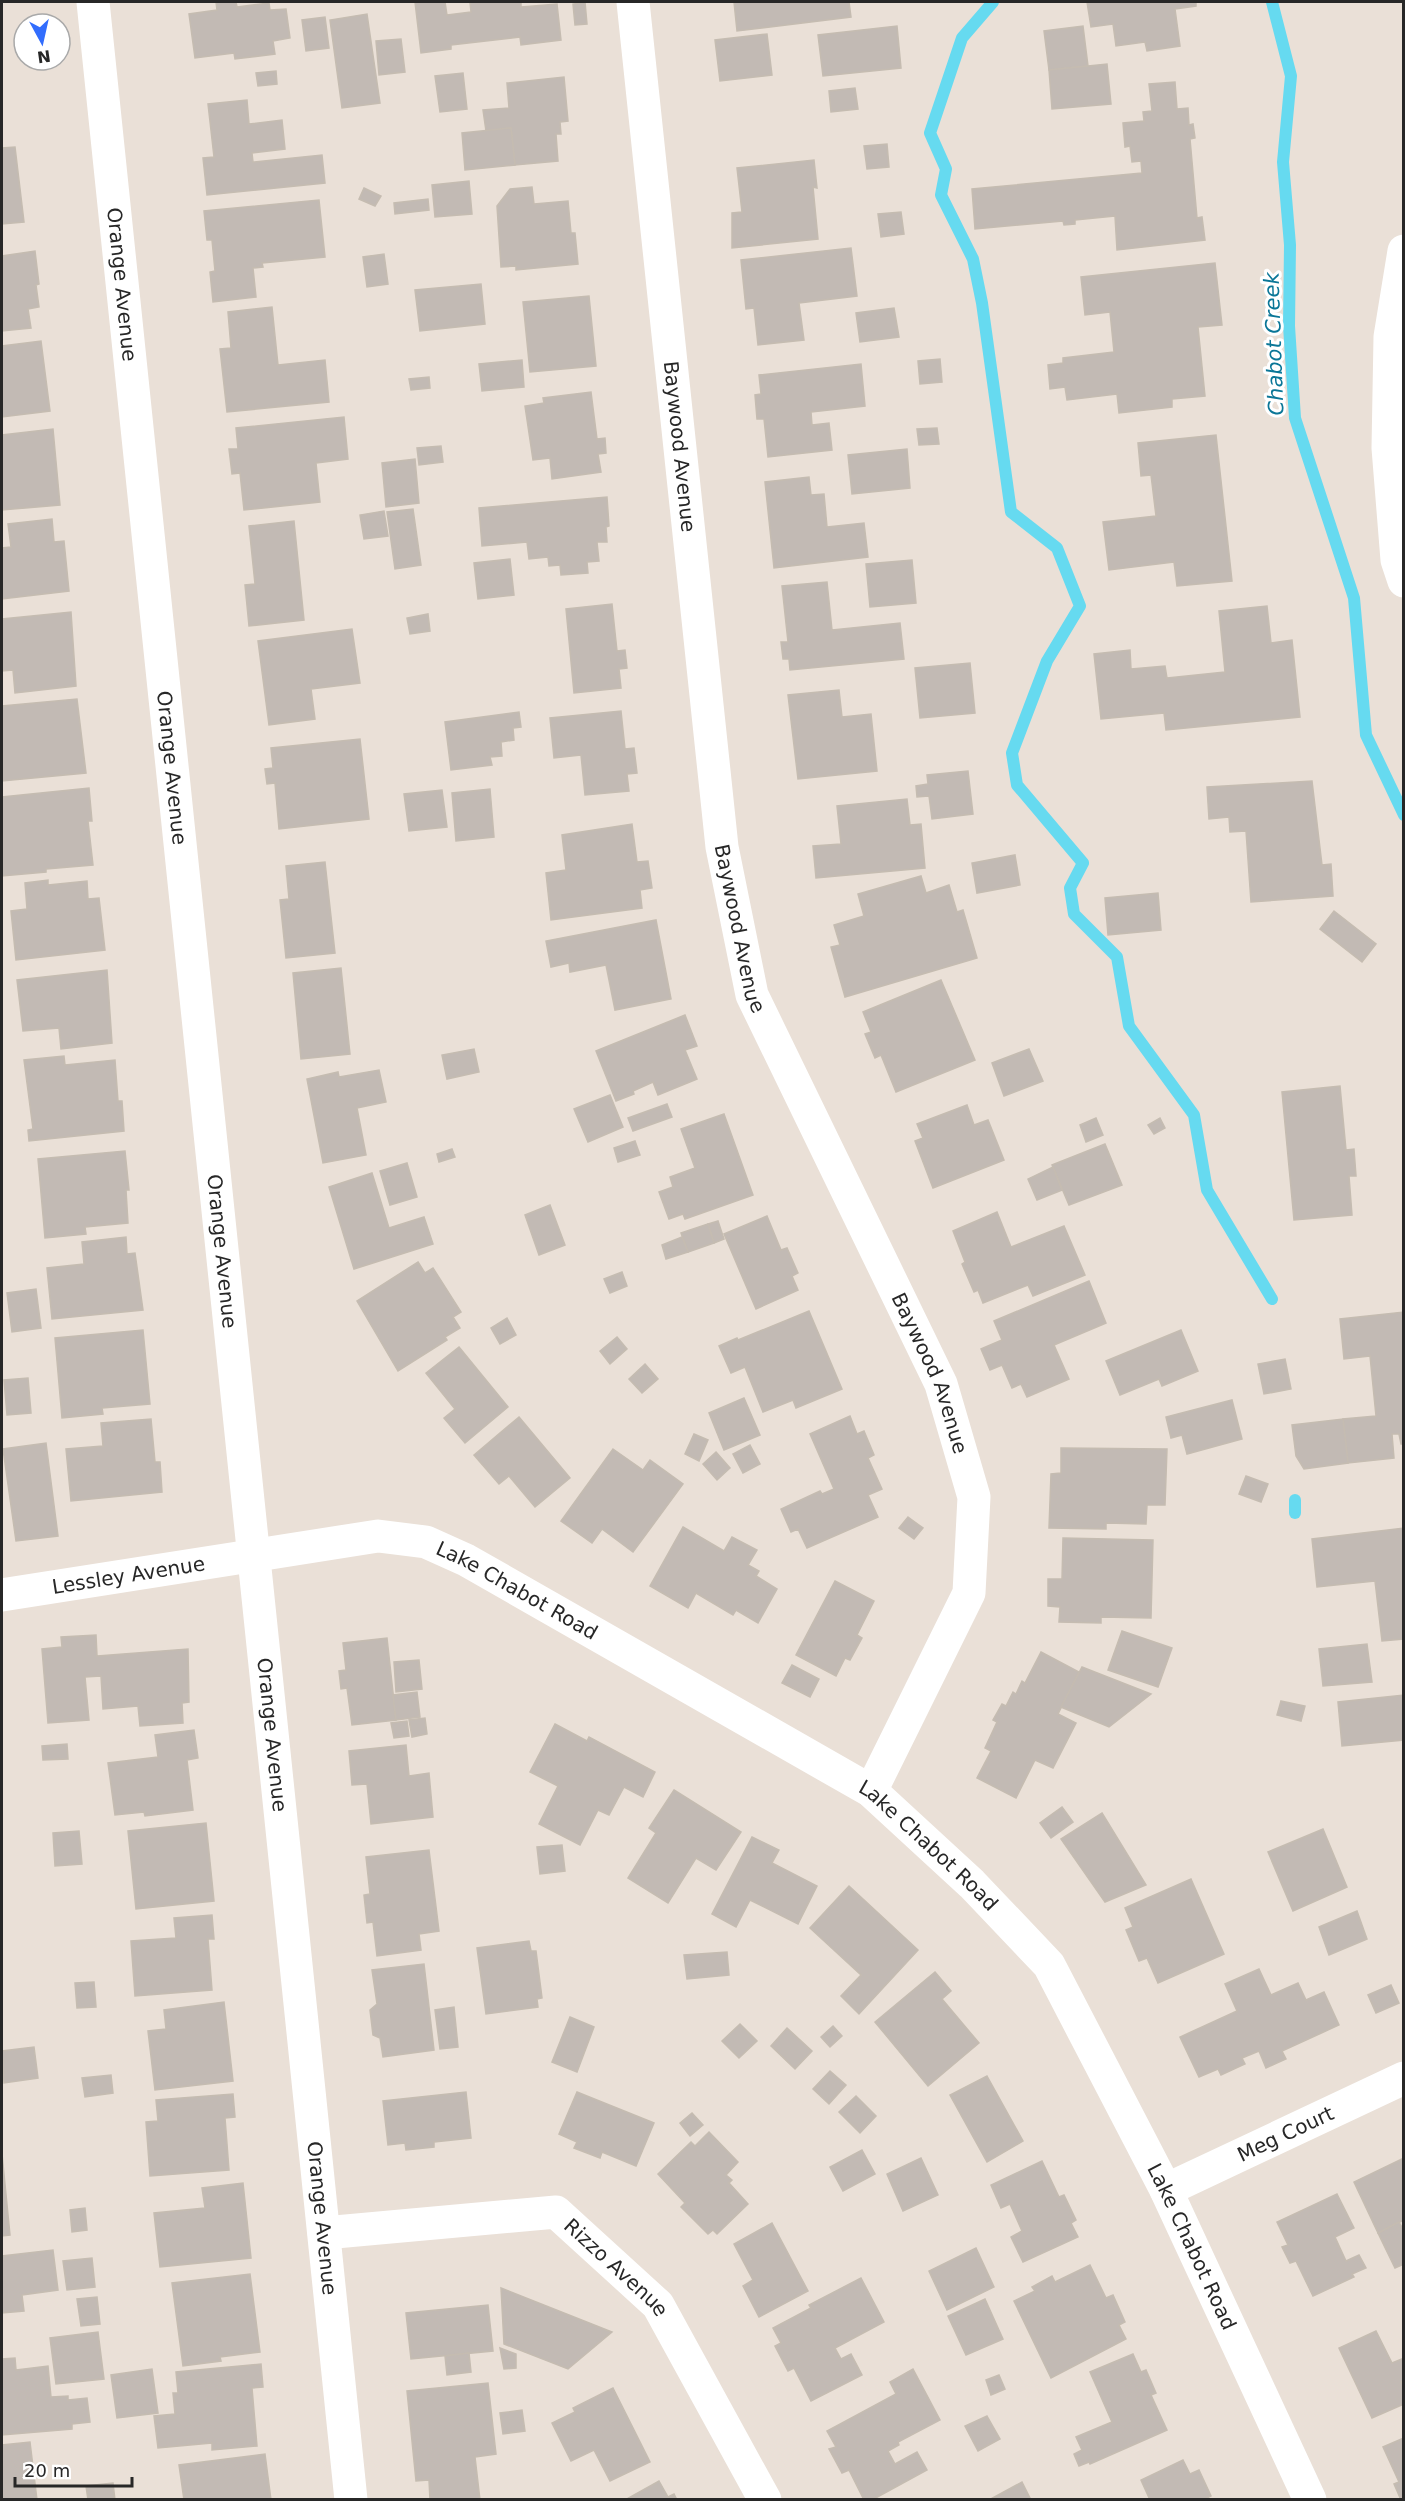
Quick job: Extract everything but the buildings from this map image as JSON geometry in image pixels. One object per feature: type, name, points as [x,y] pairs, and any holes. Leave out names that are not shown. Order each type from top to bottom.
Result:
[{"type":"street","name":"Orange Avenue","points":[[93,2],[351,2499]]},
{"type":"street","name":"Baywood Avenue","points":[[633,2],[722,847],[752,995],[941,1384],[974,1497],[969,1593],[872,1791]]},
{"type":"street","points":[[1404,252],[1390,337],[1388,448],[1397,560],[1404,581]]},
{"type":"street","name":"Lake Chabot Road","points":[[254,1555],[378,1536],[426,1542],[466,1560],[872,1791],[972,1884],[1049,1965],[1166,2190],[1310,2499]]},
{"type":"street","name":"Lessley Avenue","points":[[2,1595],[254,1555]]},
{"type":"street","name":"Meg Court","points":[[1166,2190],[1404,2078]]},
{"type":"street","name":"Rizzo Avenue","points":[[324,2233],[556,2212],[658,2305],[765,2499]]},
{"type":"waterway","points":[[993,2],[962,38],[930,133],[946,169],[941,195],[973,259],[982,303],[1011,512],[1057,548],[1080,606],[1047,661],[1012,753],[1017,785],[1083,863],[1070,888],[1074,914],[1117,957],[1129,1026],[1194,1115],[1207,1190],[1272,1299]]},
{"type":"waterway","name":"Chabot Creek","points":[[1272,2],[1291,76],[1283,162],[1290,245],[1289,326],[1295,418],[1354,598],[1366,735],[1404,815]]},
{"type":"waterway","points":[[1295,1500],[1295,1513]]}]
